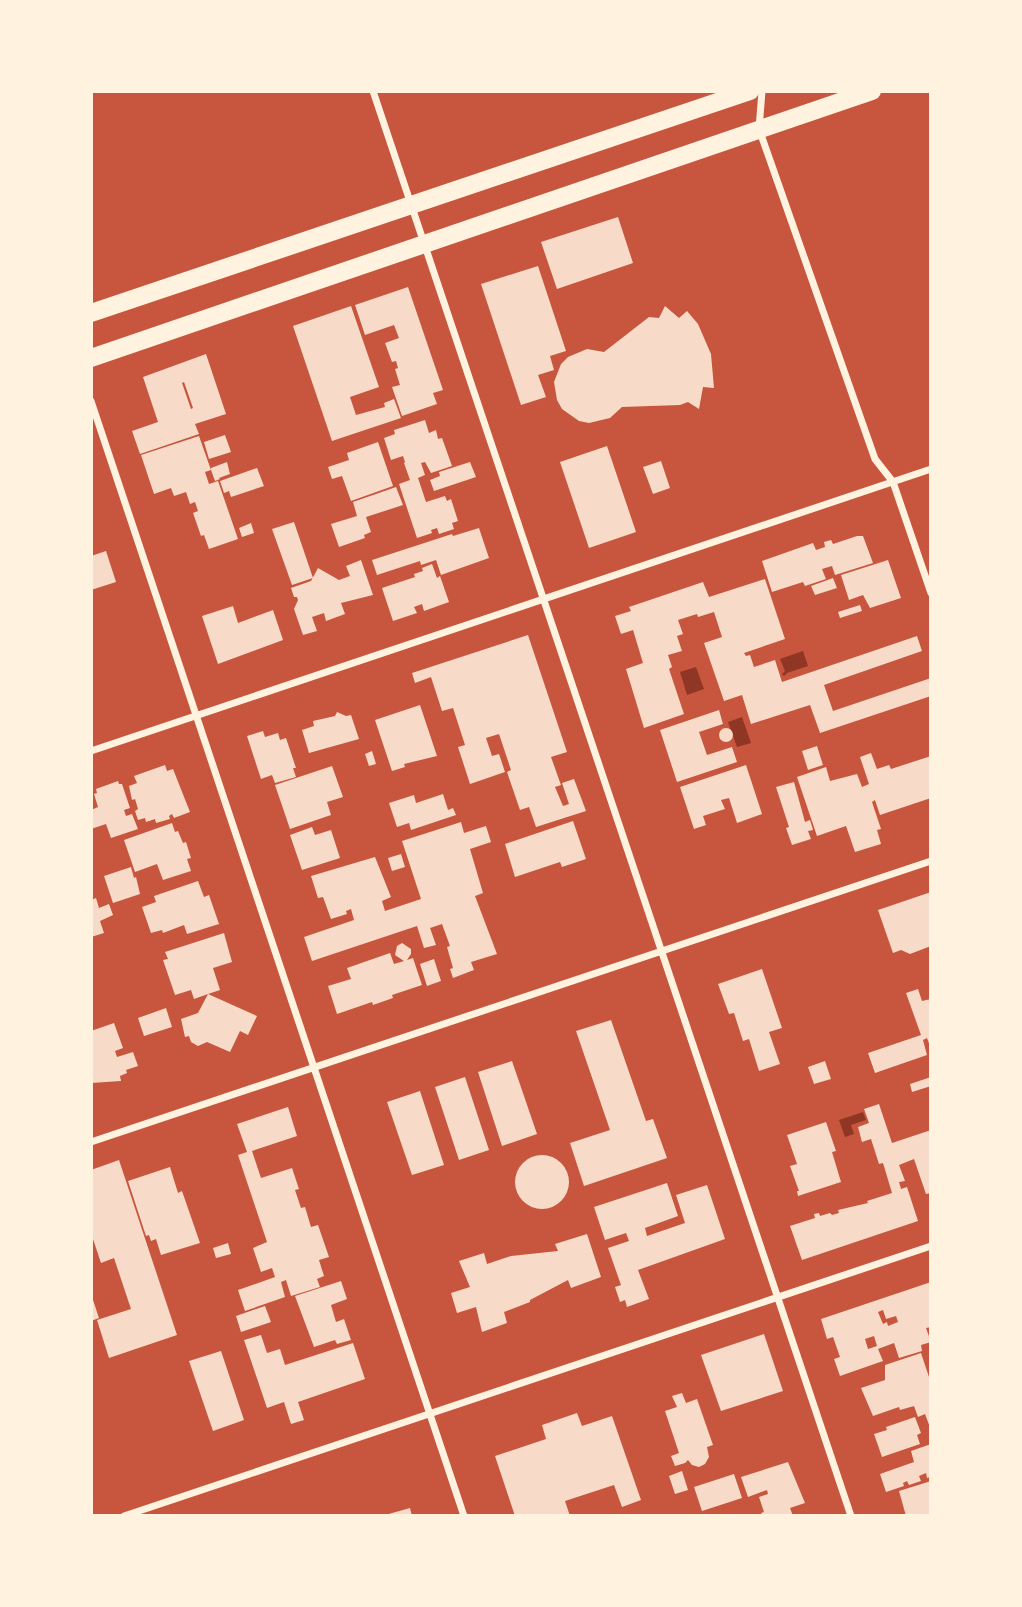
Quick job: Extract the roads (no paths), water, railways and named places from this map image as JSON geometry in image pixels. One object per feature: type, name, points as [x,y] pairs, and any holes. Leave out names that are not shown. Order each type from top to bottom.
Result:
[{"type":"main road","points":[[91,313],[750,91]]},
{"type":"main road","points":[[91,358],[872,91]]},
{"type":"street","points":[[373,91],[851,1516]]},
{"type":"street","points":[[762,91],[760,129],[875,459],[893,482],[931,593]]},
{"type":"street","points":[[91,401],[464,1516]]},
{"type":"street","points":[[91,751],[931,469]]},
{"type":"street","points":[[91,1142],[931,861]]},
{"type":"street","points":[[124,1516],[931,1246]]}]
